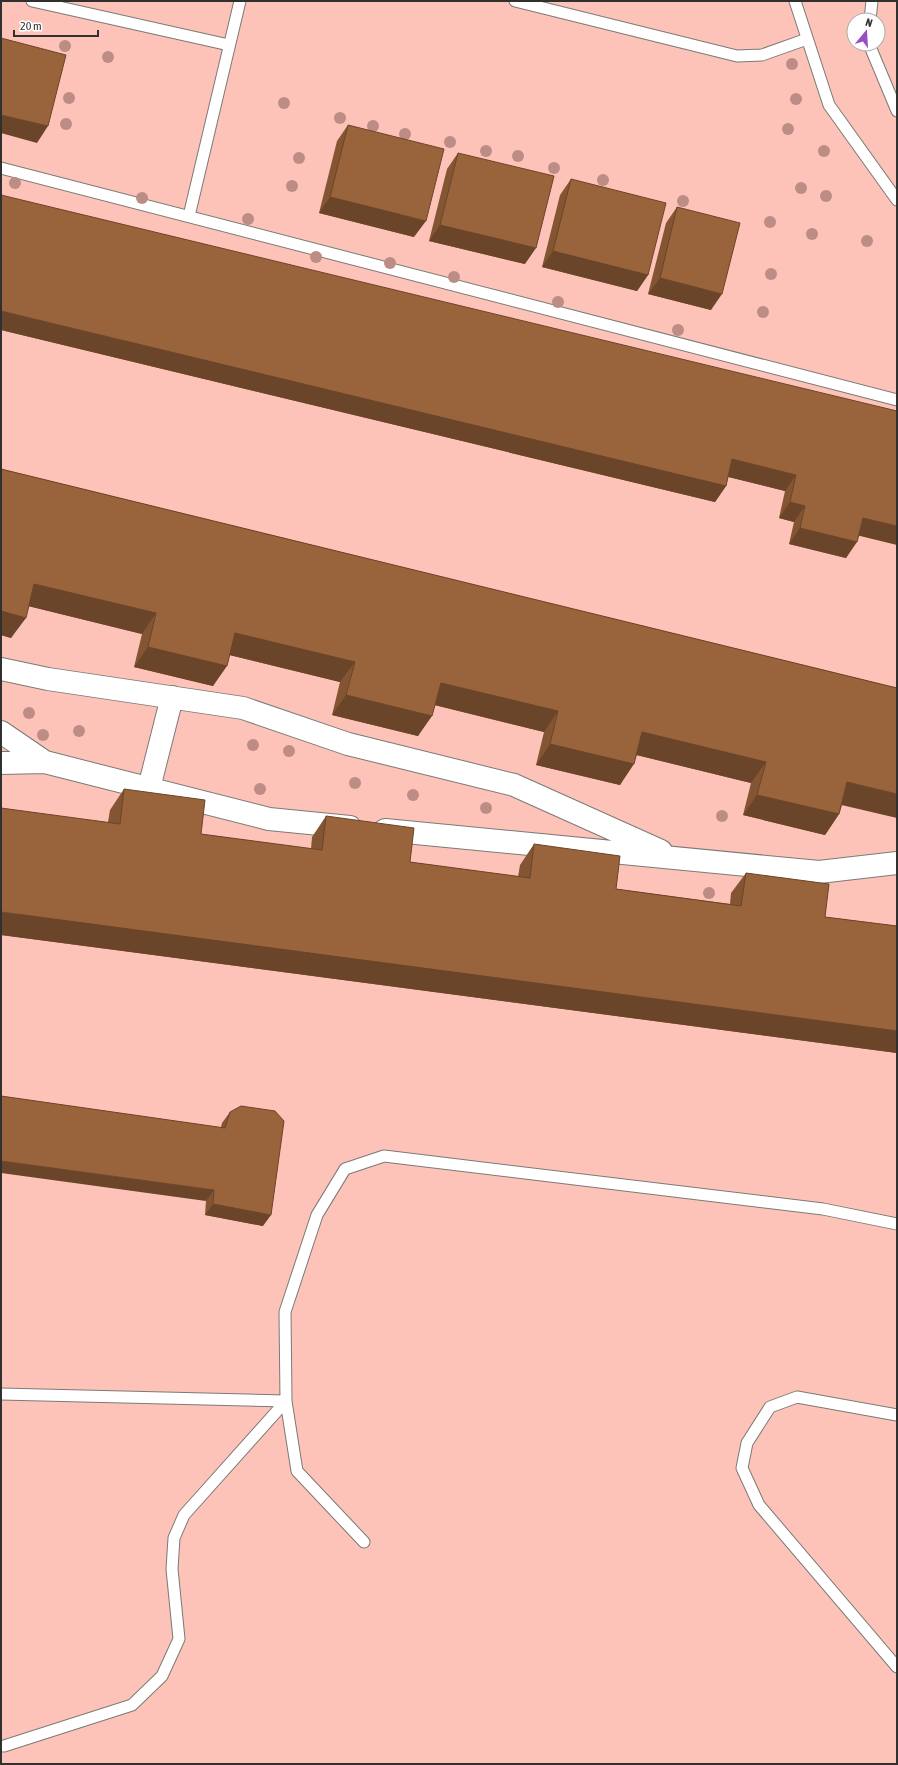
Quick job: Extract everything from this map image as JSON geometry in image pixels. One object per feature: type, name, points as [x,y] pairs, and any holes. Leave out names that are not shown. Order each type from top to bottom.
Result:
[{"type":"street","points":[[1,669],[48,679],[243,708],[348,744],[514,785],[679,859]]},
{"type":"street","points":[[149,788],[172,697]]},
{"type":"street","points":[[1,732],[45,762]]},
{"type":"street","points":[[1,763],[45,762],[269,819],[819,872],[897,863]]},
{"type":"lane","points":[[32,1],[229,45]]},
{"type":"lane","points":[[189,216],[240,1]]},
{"type":"lane","points":[[515,1],[737,56],[762,55],[807,39]]},
{"type":"lane","points":[[795,1],[829,105],[897,200]]},
{"type":"lane","points":[[871,12],[872,1]]},
{"type":"lane","points":[[872,52],[897,111]]},
{"type":"lane","points":[[1,168],[897,400]]},
{"type":"lane","points":[[364,1542],[297,1471],[286,1401],[286,1312],[317,1215],[345,1170],[384,1156],[823,1209],[897,1224]]},
{"type":"lane","points":[[1,1394],[286,1401]]},
{"type":"lane","points":[[897,1415],[796,1397],[770,1407],[747,1443],[742,1468],[759,1505],[897,1667]]},
{"type":"lane","points":[[4,1746],[132,1706],[162,1676],[179,1639],[172,1569],[174,1538],[184,1515],[286,1401]]},
{"type":"shaded area","points":[[1,1],[897,1],[897,1764],[1,1764]]},
{"type":"building","points":[[1,38],[66,55],[48,126],[1,115]]},
{"type":"building","points":[[348,125],[444,149],[426,221],[330,197]]},
{"type":"building","points":[[458,153],[554,176],[536,248],[440,225]]},
{"type":"building","points":[[571,179],[666,203],[648,275],[553,251]]},
{"type":"building","points":[[1,195],[897,411],[897,526],[863,518],[857,542],[800,528],[805,506],[790,502],[796,475],[732,459],[726,486],[1,311]]},
{"type":"building","points":[[677,207],[740,223],[722,294],[660,278]]},
{"type":"building","points":[[1,469],[897,688],[897,794],[847,782],[839,814],[757,795],[766,762],[642,732],[634,764],[550,744],[558,711],[441,683],[432,716],[346,695],[355,662],[235,633],[227,666],[148,647],[156,613],[34,584],[26,618],[1,611]]},
{"type":"building","points":[[124,789],[205,800],[201,834],[322,850],[326,816],[414,828],[410,862],[530,878],[534,844],[620,856],[616,889],[741,906],[746,873],[829,884],[825,917],[897,926],[897,1031],[1,912],[1,808],[120,824]]},
{"type":"building","points":[[1,1096],[225,1128],[230,1112],[241,1106],[275,1111],[284,1121],[271,1215],[213,1204],[214,1190],[1,1161]]}]
